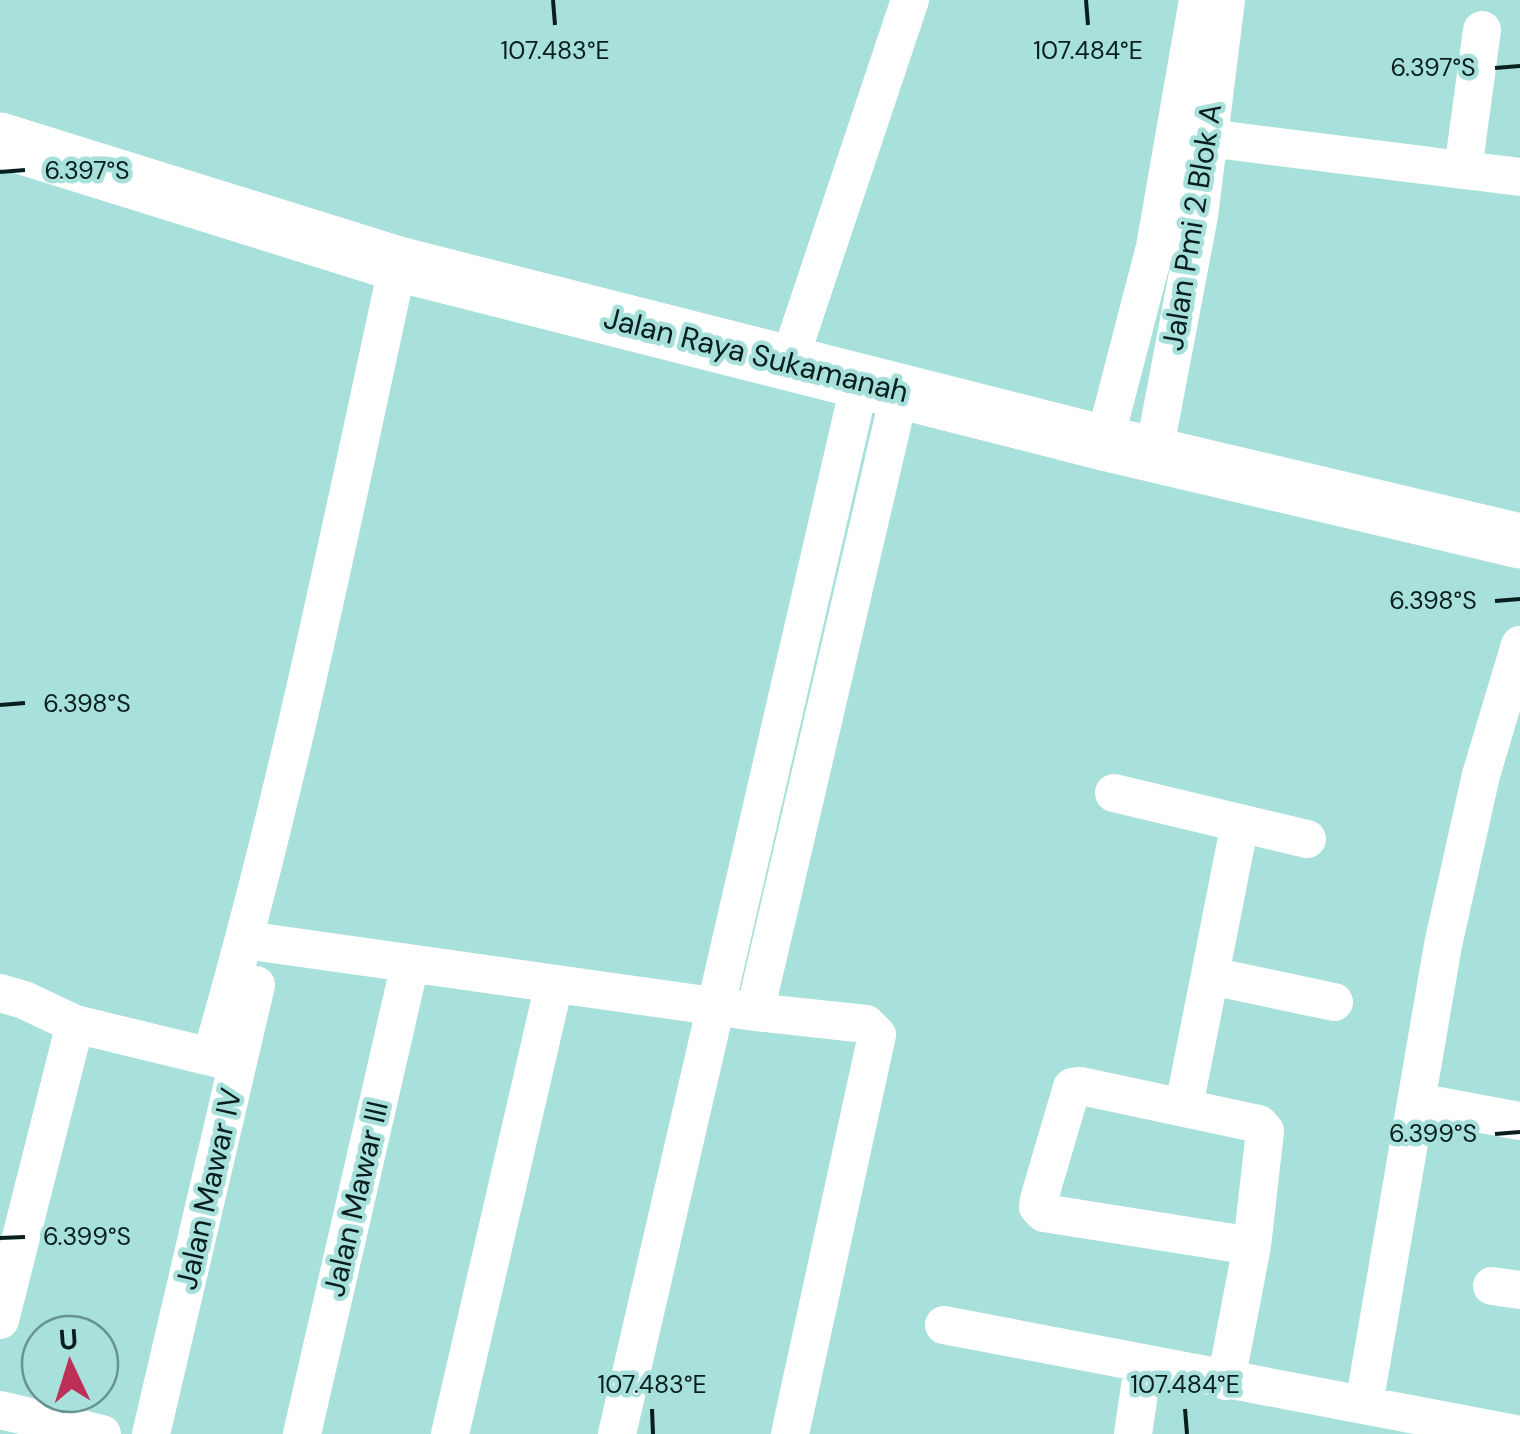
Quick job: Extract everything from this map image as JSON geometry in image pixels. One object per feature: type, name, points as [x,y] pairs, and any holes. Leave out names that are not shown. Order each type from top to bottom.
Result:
[{"type":"street","points":[[788,364],[910,0]]},
{"type":"street","name":"Jalan Pmi 2 Blok A","points":[[1129,448],[1185,182],[1198,0]]},
{"type":"street","name":"Jalan Pmi 2 Blok A","points":[[1129,448],[1155,247],[1208,138],[1226,0]]},
{"type":"street","points":[[1463,170],[1482,30]]},
{"type":"street","points":[[1208,138],[1520,177]]},
{"type":"street","name":"Jalan Raya Sukamanah","points":[[0,140],[398,264],[880,387],[1520,542]]},
{"type":"street","name":"Jalan Mawar IV","points":[[151,1434],[225,1060],[256,942],[398,264]]},
{"type":"street","points":[[617,1434],[716,1006],[880,387]]},
{"type":"street","points":[[755,1012],[880,387]]},
{"type":"street","points":[[1364,1405],[1443,946],[1481,776],[1520,645]]},
{"type":"street","points":[[1114,793],[1307,839]]},
{"type":"street","points":[[1184,1106],[1240,823]]},
{"type":"street","points":[[256,942],[866,1024],[877,1035],[790,1434]]},
{"type":"street","name":"Jalan Mawar III","points":[[302,1434],[410,964]]},
{"type":"street","points":[[1210,976],[1334,1002]]},
{"type":"street","points":[[450,1434],[554,984]]},
{"type":"street","points":[[0,993],[75,1024],[225,1060]]},
{"type":"street","points":[[0,1320],[75,1024]]},
{"type":"street","points":[[1226,1381],[1252,1246],[1264,1131],[1259,1124],[1184,1106],[1072,1087],[1038,1207],[1044,1213],[1252,1246]]},
{"type":"street","points":[[1417,1102],[1520,1120]]},
{"type":"street","points":[[944,1325],[1515,1434]]},
{"type":"street","points":[[1133,1434],[1144,1366]]},
{"type":"street","points":[[0,1410],[102,1434]]}]
